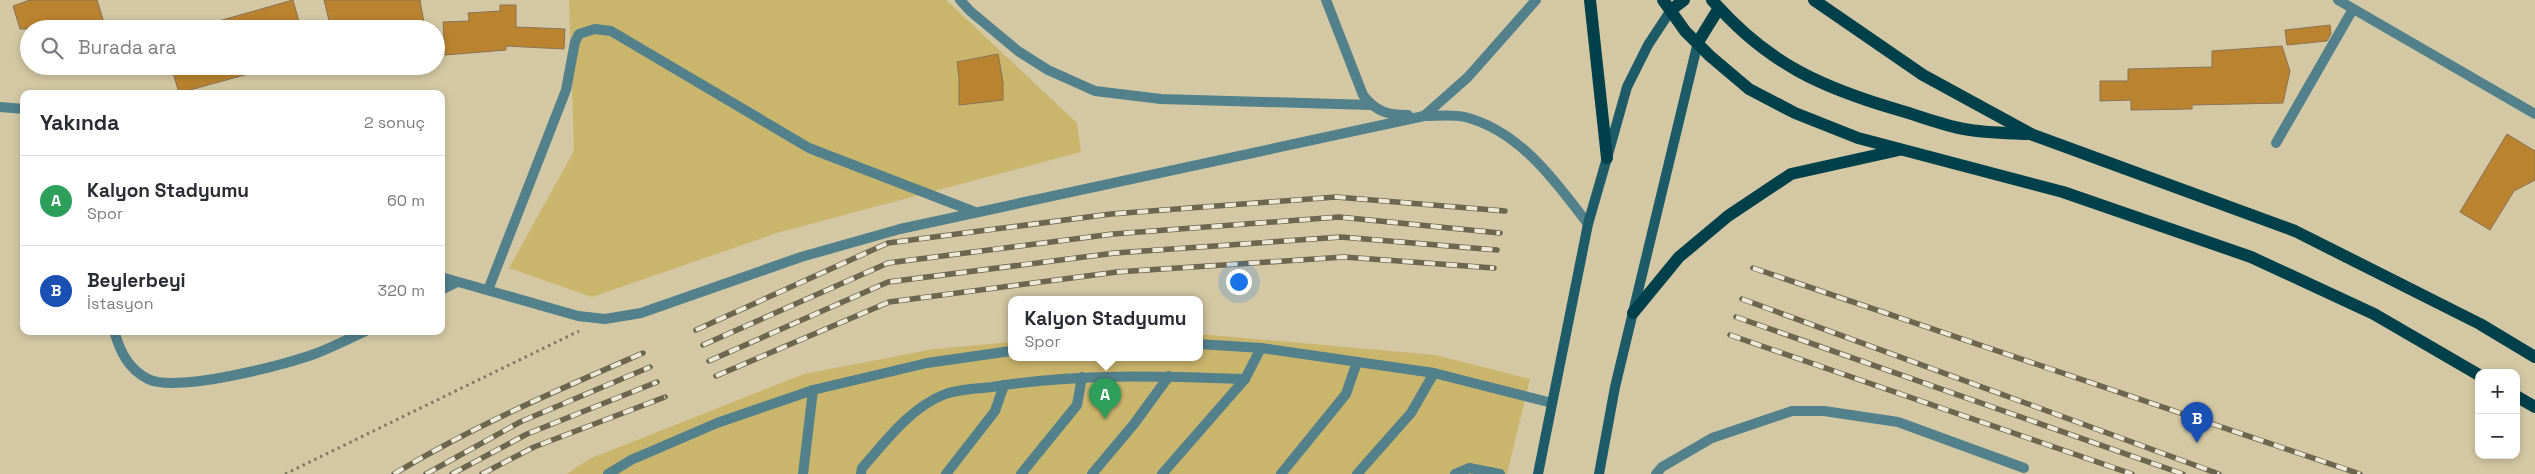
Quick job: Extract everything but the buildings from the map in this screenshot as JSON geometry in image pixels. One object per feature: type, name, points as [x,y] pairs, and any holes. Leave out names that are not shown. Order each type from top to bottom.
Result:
[{"type":"main road","points":[[1590,0],[1607,158]]},
{"type":"main road","points":[[1684,0],[1667,5],[1685,30],[1710,56],[1749,89],[1787,109],[1858,138],[2063,192],[2251,257],[2374,314],[2475,372]]},
{"type":"main road","points":[[1814,0],[1923,75],[2033,135],[2295,231],[2480,324],[2535,357]]},
{"type":"main road","points":[[1698,42],[1716,4],[1741,31],[1778,60],[1802,74],[1842,92],[1964,129],[2033,135]]},
{"type":"main road","points":[[1633,313],[1679,256],[1728,216],[1791,174],[1902,149]]},
{"type":"main road","points":[[2520,398],[2535,407]]},
{"type":"street","points":[[960,0],[970,11],[1018,51],[1048,70],[1095,91],[1161,99],[1371,105]]},
{"type":"street","points":[[1326,0],[1363,95],[1371,105],[1387,114],[1464,116],[1500,131],[1546,169],[1588,224]]},
{"type":"street","points":[[445,278],[578,316],[605,319],[641,313],[810,255],[900,229],[1424,116],[1468,77],[1536,0]]},
{"type":"street","points":[[2338,0],[2535,114]]},
{"type":"street","points":[[1538,474],[1588,224],[1628,87],[1667,5]]},
{"type":"street","points":[[2276,143],[2353,9]]},
{"type":"street","points":[[488,290],[566,90],[575,42],[580,34],[595,29],[610,31],[809,148],[976,213]]},
{"type":"street","points":[[1599,474],[1615,387],[1698,42]]},
{"type":"street","points":[[0,107],[20,109]]},
{"type":"street","points":[[445,288],[457,282]]},
{"type":"street","points":[[115,335],[121,355],[138,372],[150,380],[162,383],[186,383],[253,370],[316,354],[357,335]]},
{"type":"street","points":[[1203,344],[1260,348],[1434,373],[1552,403]]},
{"type":"street","points":[[1162,474],[1245,379],[1260,348]]},
{"type":"street","points":[[608,474],[631,460],[717,424],[813,390],[927,364],[1008,351]]},
{"type":"street","points":[[1281,474],[1346,394],[1357,362]]},
{"type":"street","points":[[1357,474],[1411,413],[1434,373]]},
{"type":"street","points":[[861,474],[862,468],[893,433],[919,408],[944,394],[1004,385],[1082,377],[1169,376],[1245,379]]},
{"type":"street","points":[[1092,474],[1134,424],[1169,376]]},
{"type":"street","points":[[1021,474],[1077,405],[1082,377]]},
{"type":"street","points":[[946,474],[994,411],[1004,385]]},
{"type":"street","points":[[802,474],[813,390]]},
{"type":"street","points":[[1656,474],[1662,467],[1712,438],[1792,411],[1824,411],[1898,422],[2024,468]]},
{"type":"street","points":[[1455,474],[1469,468],[1500,474]]},
{"type":"path","points":[[285,474],[605,319]]},
{"type":"shaded area","points":[[569,0],[946,0],[1077,123],[1081,152],[780,232],[592,297],[509,268],[574,151]]},
{"type":"shaded area","points":[[1203,334],[1436,355],[1530,379],[1507,474],[567,474],[589,459],[804,374],[934,349],[1008,342],[1008,361],[1203,361]]},
{"type":"railway","points":[[696,330],[888,243],[1111,214],[1336,197],[1505,211]]},
{"type":"railway","points":[[703,345],[888,263],[1113,234],[1339,217],[1500,233]]},
{"type":"railway","points":[[709,361],[888,282],[1115,253],[1341,237],[1497,250]]},
{"type":"railway","points":[[716,376],[889,302],[1117,272],[1344,257],[1494,268]]},
{"type":"railway","points":[[1753,268],[2360,474]]},
{"type":"railway","points":[[1742,299],[2219,474]]},
{"type":"railway","points":[[1736,317],[2183,474]]},
{"type":"railway","points":[[1730,335],[2132,474]]},
{"type":"railway","points":[[394,474],[485,424],[643,353]]},
{"type":"railway","points":[[426,474],[520,422],[650,367]]},
{"type":"railway","points":[[452,474],[527,434],[657,382]]},
{"type":"railway","points":[[482,474],[534,447],[665,397]]},
{"type":"place","name":"Kalyon Stadyumu","points":[[1105,419]]},
{"type":"place","name":"Beylerbeyi","points":[[2197,443]]}]
